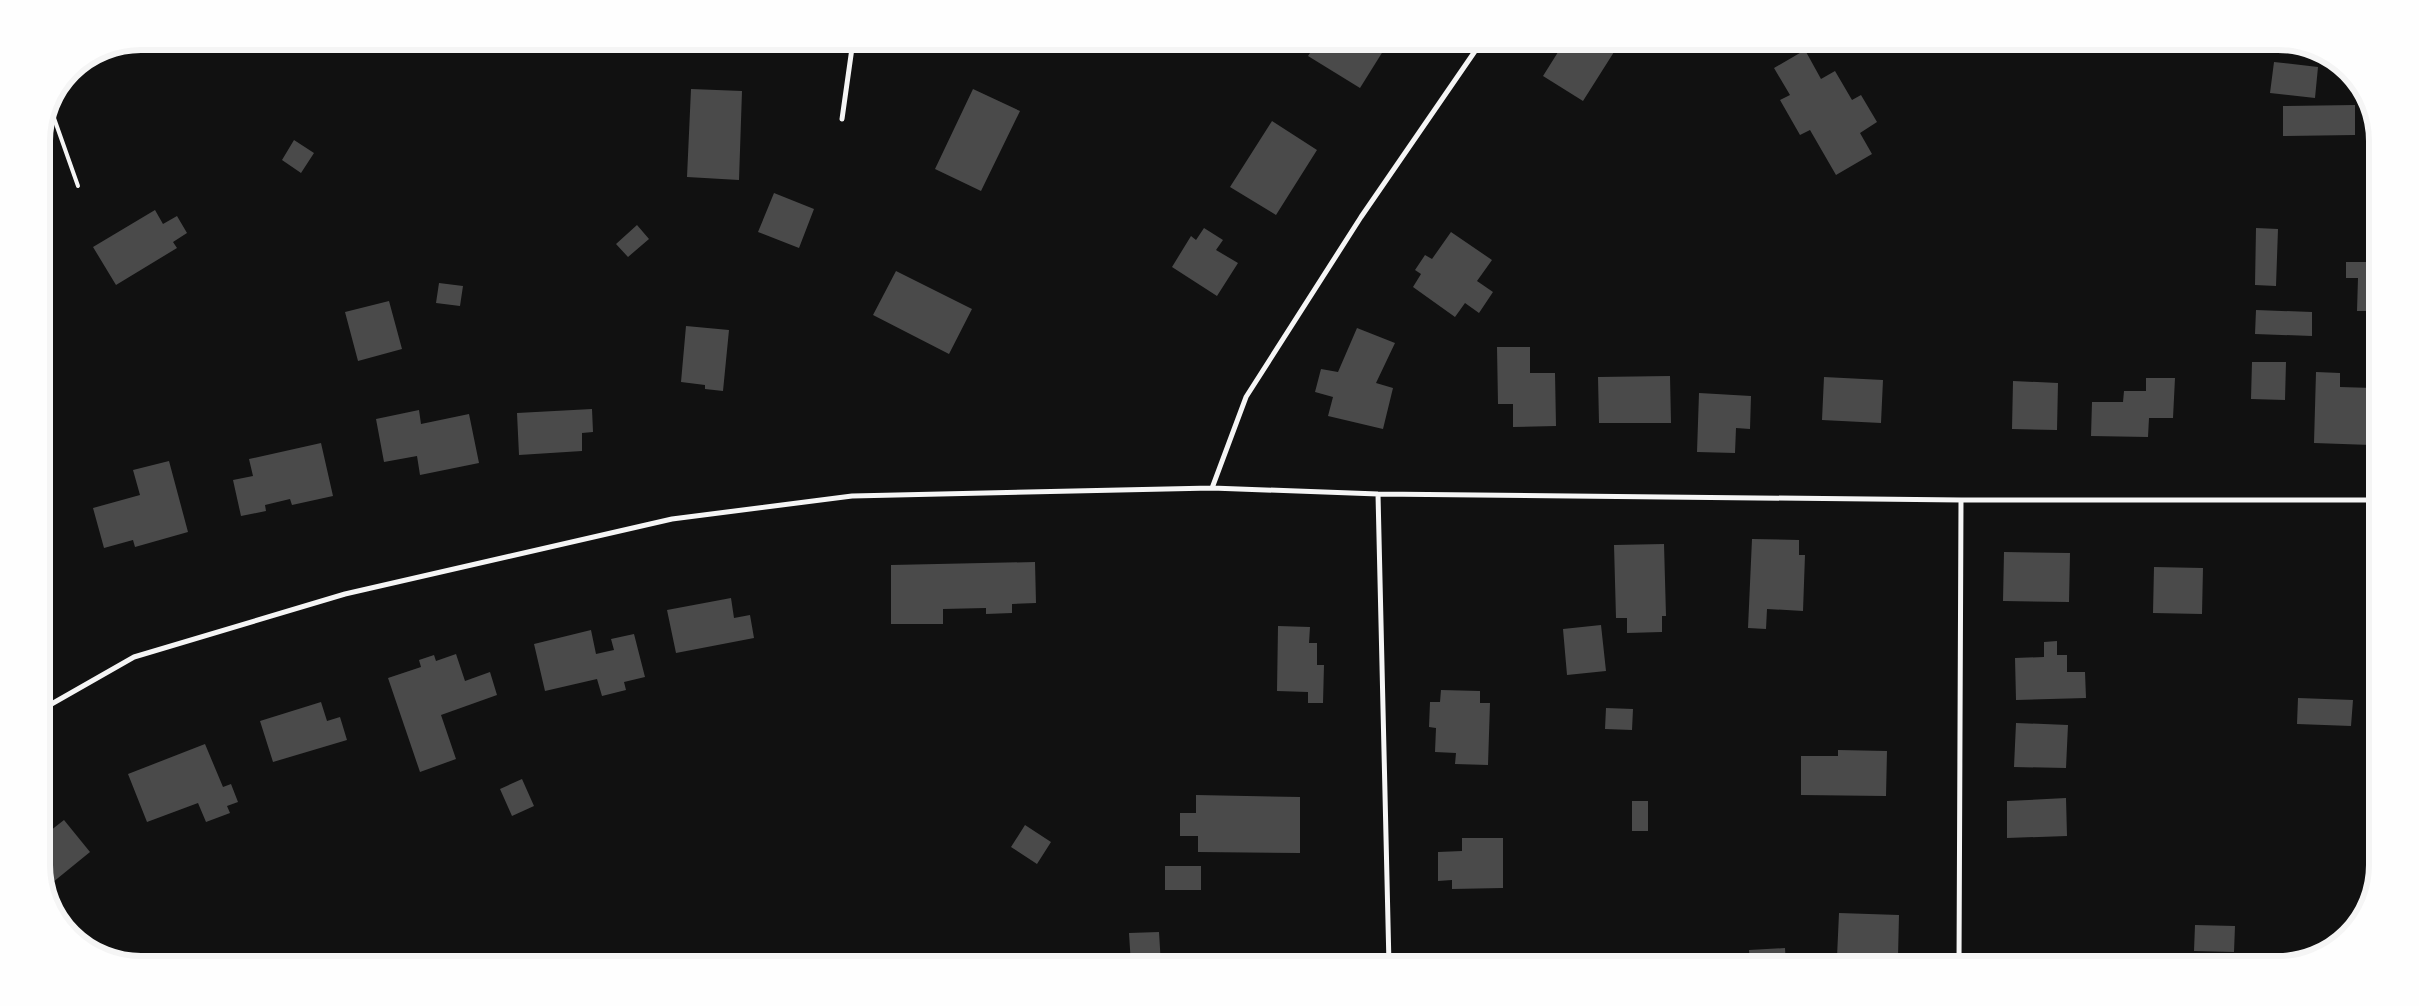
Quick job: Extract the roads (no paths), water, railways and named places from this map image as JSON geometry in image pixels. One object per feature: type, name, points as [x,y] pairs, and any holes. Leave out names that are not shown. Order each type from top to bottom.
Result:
[{"type":"street","points":[[842,119],[852,50]]},
{"type":"street","points":[[1212,488],[1246,397],[1361,217],[1476,50]]},
{"type":"street","points":[[50,705],[134,656],[345,594],[672,519],[852,496],[1212,488],[1378,494],[1961,500],[2369,500]]},
{"type":"street","points":[[1378,494],[1389,956]]},
{"type":"street","points":[[1959,956],[1961,500]]},
{"type":"lane","points":[[53,116],[78,186]]}]
